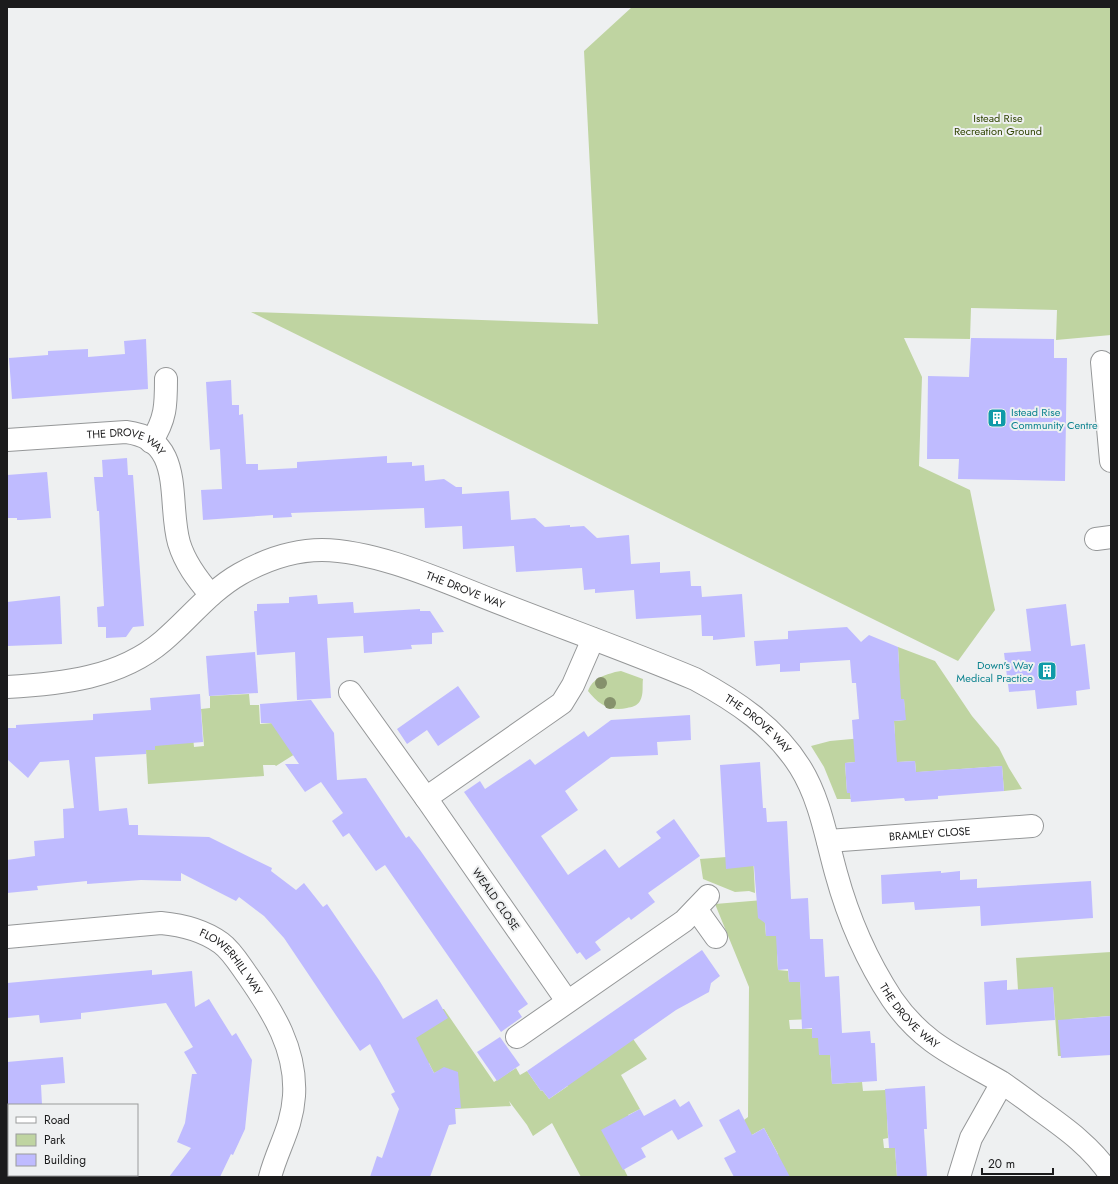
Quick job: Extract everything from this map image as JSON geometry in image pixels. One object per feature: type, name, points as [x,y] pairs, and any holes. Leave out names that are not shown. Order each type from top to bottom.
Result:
[{"type":"street","points":[[1102,362],[1111,460]]},
{"type":"street","points":[[151,442],[164,416],[166,379]]},
{"type":"street","name":"THE DROVE WAY","points":[[7,440],[126,432],[140,435],[151,442],[164,455],[171,470],[177,536],[183,554],[191,570],[211,595]]},
{"type":"street","name":"THE DROVE WAY","points":[[7,687],[79,679],[106,672],[130,662],[158,645],[211,595],[240,574],[274,558],[312,550],[346,552],[401,566],[695,679],[729,697],[757,719],[777,738],[804,774],[816,800],[852,924],[892,999],[914,1026],[939,1047],[1002,1083],[1076,1136],[1108,1165]]},
{"type":"street","points":[[426,798],[562,703],[573,685],[593,639]]},
{"type":"street","name":"WEALD CLOSE","points":[[350,692],[426,798],[567,1001]]},
{"type":"street","name":"BRAMLEY CLOSE","points":[[828,841],[1032,826]]},
{"type":"street","points":[[517,1037],[684,921],[702,902],[716,937]]},
{"type":"street","name":"FLOWERHILL WAY","points":[[7,937],[161,923],[183,926],[206,934],[222,944],[235,958],[271,1008],[285,1039],[292,1065],[294,1095],[290,1125],[270,1177]]},
{"type":"street","points":[[959,1177],[966,1149],[975,1129],[1002,1083]]},
{"type":"green space","name":"Istead Rise Recreation Ground","points":[[632,7],[1111,7],[1111,335],[1056,340],[1057,310],[971,308],[970,339],[904,338],[922,377],[919,466],[970,490],[995,610],[958,661],[251,312],[598,324],[584,51]]},
{"type":"green space","points":[[898,647],[935,661],[972,716],[999,748],[1022,789],[1004,791],[1002,766],[916,772],[915,761],[863,764],[863,761],[845,763],[847,792],[850,793],[851,799],[837,799],[824,767],[811,746],[830,741],[895,735],[894,721],[905,720],[904,699],[894,699],[899,665]]},
{"type":"green space","points":[[621,671],[643,679],[642,696],[639,703],[631,707],[621,709],[610,708],[596,700],[588,691],[596,680]]},
{"type":"green space","points":[[249,694],[250,705],[259,705],[260,724],[287,722],[295,754],[276,766],[263,765],[264,776],[148,784],[146,750],[155,749],[154,739],[193,737],[194,747],[204,746],[201,709],[210,708],[210,696]]},
{"type":"green space","points":[[753,855],[755,893],[749,891],[735,892],[703,879],[700,859]]},
{"type":"green space","points":[[763,900],[766,936],[785,935],[777,952],[778,970],[788,971],[789,982],[800,982],[801,1000],[812,1019],[789,1020],[790,1029],[812,1029],[812,1038],[828,1038],[819,1055],[830,1055],[832,1084],[862,1082],[863,1091],[886,1090],[888,1138],[883,1139],[884,1148],[895,1148],[897,1177],[772,1177],[778,1154],[764,1128],[750,1136],[744,1120],[748,1117],[749,987],[715,904]]},
{"type":"green space","points":[[1111,952],[1111,1016],[1070,1019],[1061,1056],[1058,1056],[1053,988],[1018,990],[1016,958]]},
{"type":"green space","points":[[443,1009],[494,1082],[516,1068],[520,1075],[527,1071],[541,1091],[542,1090],[549,1099],[568,1086],[566,1084],[631,1036],[647,1059],[621,1075],[640,1109],[628,1115],[632,1123],[623,1167],[628,1177],[581,1177],[552,1123],[533,1136],[527,1125],[509,1101],[511,1106],[437,1110],[445,1068],[434,1073],[429,1063],[423,1066],[405,1032]]},
{"type":"building","name":"Istead Rise Community Centre","points":[[971,338],[1054,339],[1054,358],[1067,358],[1065,481],[958,479],[959,459],[927,459],[928,376],[969,377]]},
{"type":"building","points":[[146,339],[148,389],[12,399],[9,358],[48,355],[48,351],[88,349],[88,357],[125,354],[124,341]]},
{"type":"building","points":[[231,380],[232,405],[239,405],[239,415],[243,414],[246,464],[258,464],[258,470],[297,468],[297,462],[387,456],[387,463],[412,462],[412,466],[424,465],[425,481],[444,479],[456,487],[462,487],[462,494],[509,491],[511,520],[535,518],[545,527],[570,525],[570,527],[584,526],[597,538],[629,535],[631,564],[660,562],[660,573],[690,571],[691,586],[701,586],[702,597],[742,594],[745,637],[713,640],[713,636],[702,636],[701,615],[636,619],[634,590],[595,593],[595,589],[584,590],[582,568],[516,572],[514,546],[463,549],[462,526],[425,528],[424,508],[291,513],[292,517],[273,518],[273,515],[203,520],[201,490],[222,489],[220,449],[210,450],[206,382]]},
{"type":"building","points":[[127,458],[128,475],[133,475],[144,626],[133,627],[126,637],[106,638],[106,627],[98,627],[97,607],[104,606],[99,511],[97,511],[94,477],[103,477],[102,460]]},
{"type":"building","points":[[47,472],[51,518],[17,520],[17,518],[7,518],[7,475]]},
{"type":"building","points":[[317,595],[318,604],[353,602],[354,613],[420,609],[420,611],[430,611],[444,632],[432,633],[432,644],[411,645],[412,649],[364,653],[363,636],[327,638],[331,698],[297,700],[295,652],[257,655],[254,611],[257,611],[257,604],[289,603],[289,597]]},
{"type":"building","points":[[60,596],[62,644],[7,646],[7,602]]},
{"type":"building","name":"Down's Way Medical Practice","points":[[1066,604],[1071,646],[1085,644],[1090,689],[1076,691],[1077,705],[1037,709],[1035,690],[1009,692],[1004,653],[1031,651],[1026,609]]},
{"type":"building","points":[[847,627],[861,642],[869,635],[898,647],[901,699],[904,699],[906,720],[894,721],[897,762],[915,761],[916,772],[1002,766],[1004,791],[938,796],[938,799],[905,801],[904,798],[851,802],[850,793],[847,793],[845,763],[855,762],[852,720],[859,719],[856,683],[852,683],[850,660],[800,663],[800,671],[780,672],[780,664],[756,666],[754,641],[788,639],[788,631]]},
{"type":"building","points":[[255,652],[258,693],[209,696],[206,656]]},
{"type":"building","points":[[458,686],[480,717],[438,746],[427,730],[407,744],[397,729]]},
{"type":"building","points":[[200,694],[203,742],[155,746],[155,750],[146,750],[146,754],[95,757],[99,811],[127,808],[129,825],[138,825],[138,835],[209,837],[272,868],[271,871],[296,890],[304,883],[323,907],[327,904],[379,980],[403,1019],[437,999],[448,1018],[416,1038],[434,1073],[444,1067],[458,1072],[461,1108],[455,1108],[456,1124],[449,1125],[430,1177],[370,1177],[377,1156],[382,1158],[399,1109],[391,1094],[395,1092],[370,1044],[360,1051],[284,938],[264,916],[239,897],[236,901],[181,873],[181,881],[141,880],[87,884],[87,881],[37,886],[38,890],[7,893],[7,860],[35,856],[34,841],[64,838],[63,809],[74,808],[69,760],[40,762],[28,778],[7,759],[7,728],[16,728],[16,725],[93,720],[93,714],[151,710],[150,698]]},
{"type":"building","points":[[311,700],[334,733],[337,780],[366,778],[406,838],[409,836],[420,850],[528,1004],[518,1011],[522,1017],[501,1032],[385,865],[376,871],[349,833],[343,837],[332,821],[343,813],[321,782],[305,792],[285,764],[299,764],[271,723],[261,723],[260,704]]},
{"type":"building","points":[[690,715],[691,740],[657,742],[658,755],[611,757],[565,791],[578,810],[541,836],[568,875],[605,849],[619,868],[661,838],[656,832],[674,819],[700,856],[648,893],[655,902],[631,920],[629,917],[595,942],[601,950],[586,960],[580,952],[577,954],[464,792],[480,781],[485,789],[530,759],[535,765],[584,731],[588,737],[611,720]]},
{"type":"building","points":[[760,762],[763,808],[766,808],[767,822],[787,821],[791,899],[808,898],[810,939],[823,939],[825,977],[839,976],[842,1033],[870,1031],[871,1043],[875,1043],[877,1081],[832,1084],[830,1055],[819,1055],[818,1038],[812,1038],[812,1028],[802,1029],[800,982],[789,982],[788,969],[778,970],[776,936],[766,936],[765,923],[758,918],[754,866],[726,869],[720,765]]},
{"type":"building","points":[[941,871],[941,873],[960,871],[960,880],[977,879],[977,888],[1091,881],[1093,918],[981,926],[980,906],[915,910],[914,902],[882,904],[881,875]]},
{"type":"building","points":[[702,950],[720,976],[711,983],[709,992],[676,1010],[549,1099],[542,1090],[541,1091],[527,1071]]},
{"type":"building","points":[[152,970],[152,975],[192,971],[195,1007],[209,999],[232,1036],[236,1033],[252,1060],[245,1129],[233,1155],[231,1154],[220,1177],[169,1177],[191,1148],[177,1142],[185,1123],[192,1074],[197,1074],[184,1052],[193,1047],[166,1003],[81,1013],[81,1019],[40,1023],[39,1015],[7,1018],[7,983]]},
{"type":"building","points":[[1007,980],[1007,990],[1053,987],[1055,1020],[986,1025],[984,982]]},
{"type":"building","points":[[1111,1016],[1111,1055],[1061,1058],[1058,1020]]},
{"type":"building","points":[[500,1037],[520,1065],[497,1081],[477,1052]]},
{"type":"building","points":[[63,1057],[65,1083],[41,1085],[42,1104],[7,1105],[7,1062]]},
{"type":"building","points":[[925,1086],[927,1129],[924,1129],[927,1177],[897,1177],[895,1148],[889,1148],[885,1089]]},
{"type":"building","points":[[675,1099],[680,1107],[689,1101],[703,1126],[678,1140],[672,1130],[641,1148],[646,1157],[623,1170],[601,1130],[640,1109],[644,1116]]},
{"type":"building","points":[[739,1109],[752,1135],[764,1128],[790,1177],[734,1177],[724,1158],[736,1152],[719,1120]]},
{"type":"place","name":"Istead Rise Community Centre","points":[[997,418]]},
{"type":"place","name":"Down's Way Medical Practice","points":[[1047,671]]}]
